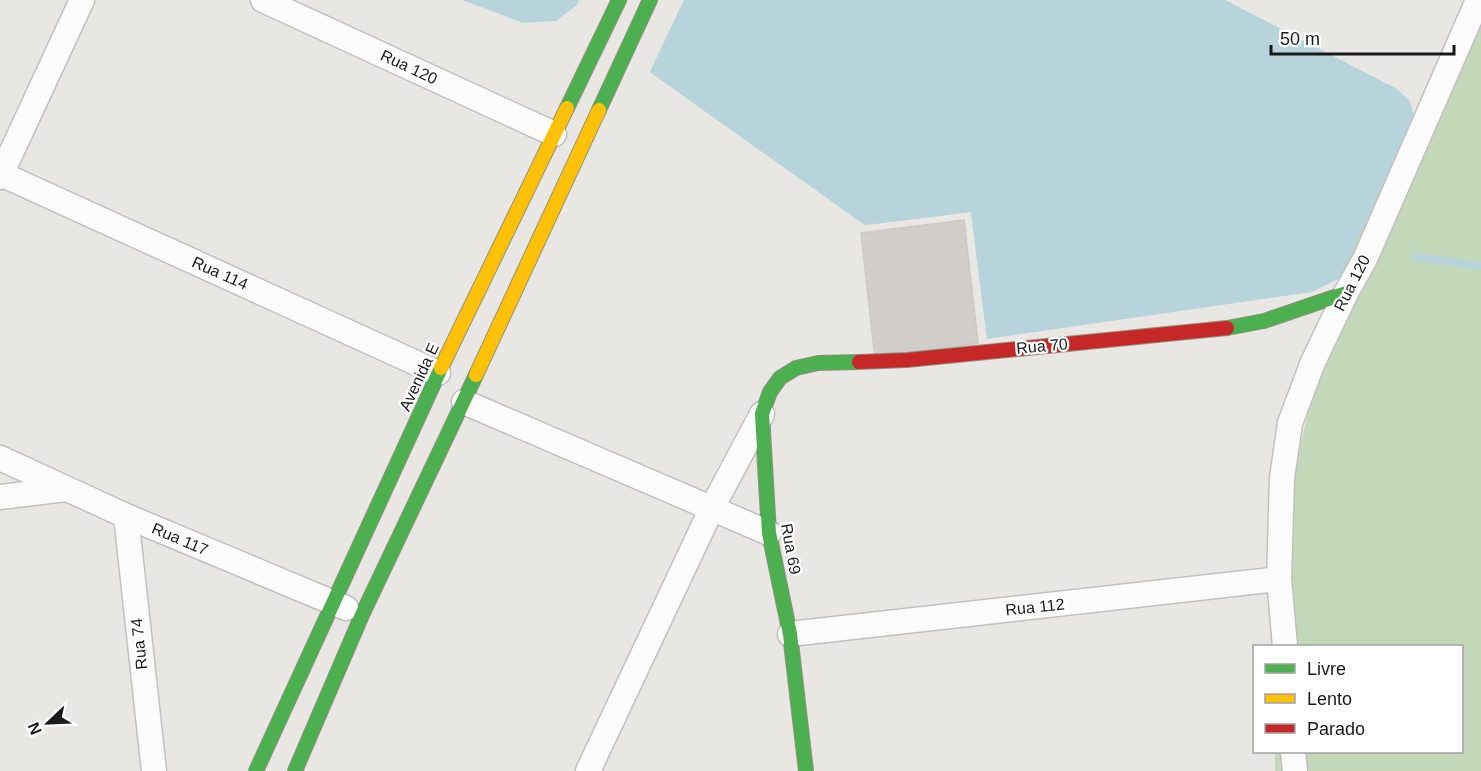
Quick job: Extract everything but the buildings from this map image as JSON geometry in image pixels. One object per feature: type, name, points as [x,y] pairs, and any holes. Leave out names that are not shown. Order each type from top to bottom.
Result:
[{"type":"main road","name":"Avenida E","points":[[295,771],[362,615],[464,402],[591,91],[619,0]]},
{"type":"main road","name":"Avenida E","points":[[256,771],[438,373],[554,134],[591,91],[650,0]]},
{"type":"main road","name":"Rua 70","points":[[818,363],[907,360],[1222,329],[1264,321],[1346,293]]},
{"type":"main road","name":"Rua 69","points":[[806,771],[790,634],[769,533],[762,414],[770,392],[780,378],[796,368],[818,363]]},
{"type":"street","points":[[1,176],[82,0]]},
{"type":"street","name":"Rua 120","points":[[263,0],[554,134]]},
{"type":"street","name":"Rua 120","points":[[1279,579],[1282,478],[1290,423],[1313,362],[1346,293],[1365,260],[1478,0]]},
{"type":"street","name":"Rua 114","points":[[1,176],[438,373]]},
{"type":"street","points":[[464,402],[769,533]]},
{"type":"street","points":[[588,771],[712,508],[762,414]]},
{"type":"street","name":"Rua 117","points":[[0,458],[126,516],[362,615]]},
{"type":"street","points":[[0,497],[67,489]]},
{"type":"street","name":"Rua 74","points":[[126,516],[154,771]]},
{"type":"street","points":[[1279,579],[1284,645]]},
{"type":"street","name":"Rua 112","points":[[790,634],[1279,579]]},
{"type":"street","points":[[1293,753],[1295,771]]},
{"type":"green space","points":[[684,0],[1409,100],[1414,115],[1470,0],[1481,0],[1481,771],[1275,771],[1275,753],[1463,753],[1463,645],[1271,645],[1269,581],[1339,279],[987,339],[971,212],[865,225],[650,72]]},
{"type":"water","points":[[462,0],[579,0],[577,5],[556,21],[523,23]]},
{"type":"water","points":[[684,0],[1225,0],[1397,89],[1409,100],[1414,116],[1340,278],[1312,292],[987,339],[971,212],[865,225],[650,72]]},
{"type":"waterway","points":[[1416,257],[1481,266]]},
{"type":"traffic: fast","points":[[567,108],[619,0]]},
{"type":"traffic: fast","points":[[599,110],[650,0]]},
{"type":"traffic: fast","points":[[1227,328],[1264,321],[1346,293]]},
{"type":"traffic: fast","points":[[806,771],[790,634],[769,533],[762,414],[770,392],[780,378],[796,368],[818,363],[859,362]]},
{"type":"traffic: fast","points":[[256,771],[441,368]]},
{"type":"traffic: fast","points":[[295,771],[362,615],[476,375]]},
{"type":"traffic: slow","points":[[441,368],[567,108]]},
{"type":"traffic: slow","points":[[476,375],[599,110]]},
{"type":"traffic: jam","points":[[859,362],[907,360],[1227,328]]}]
